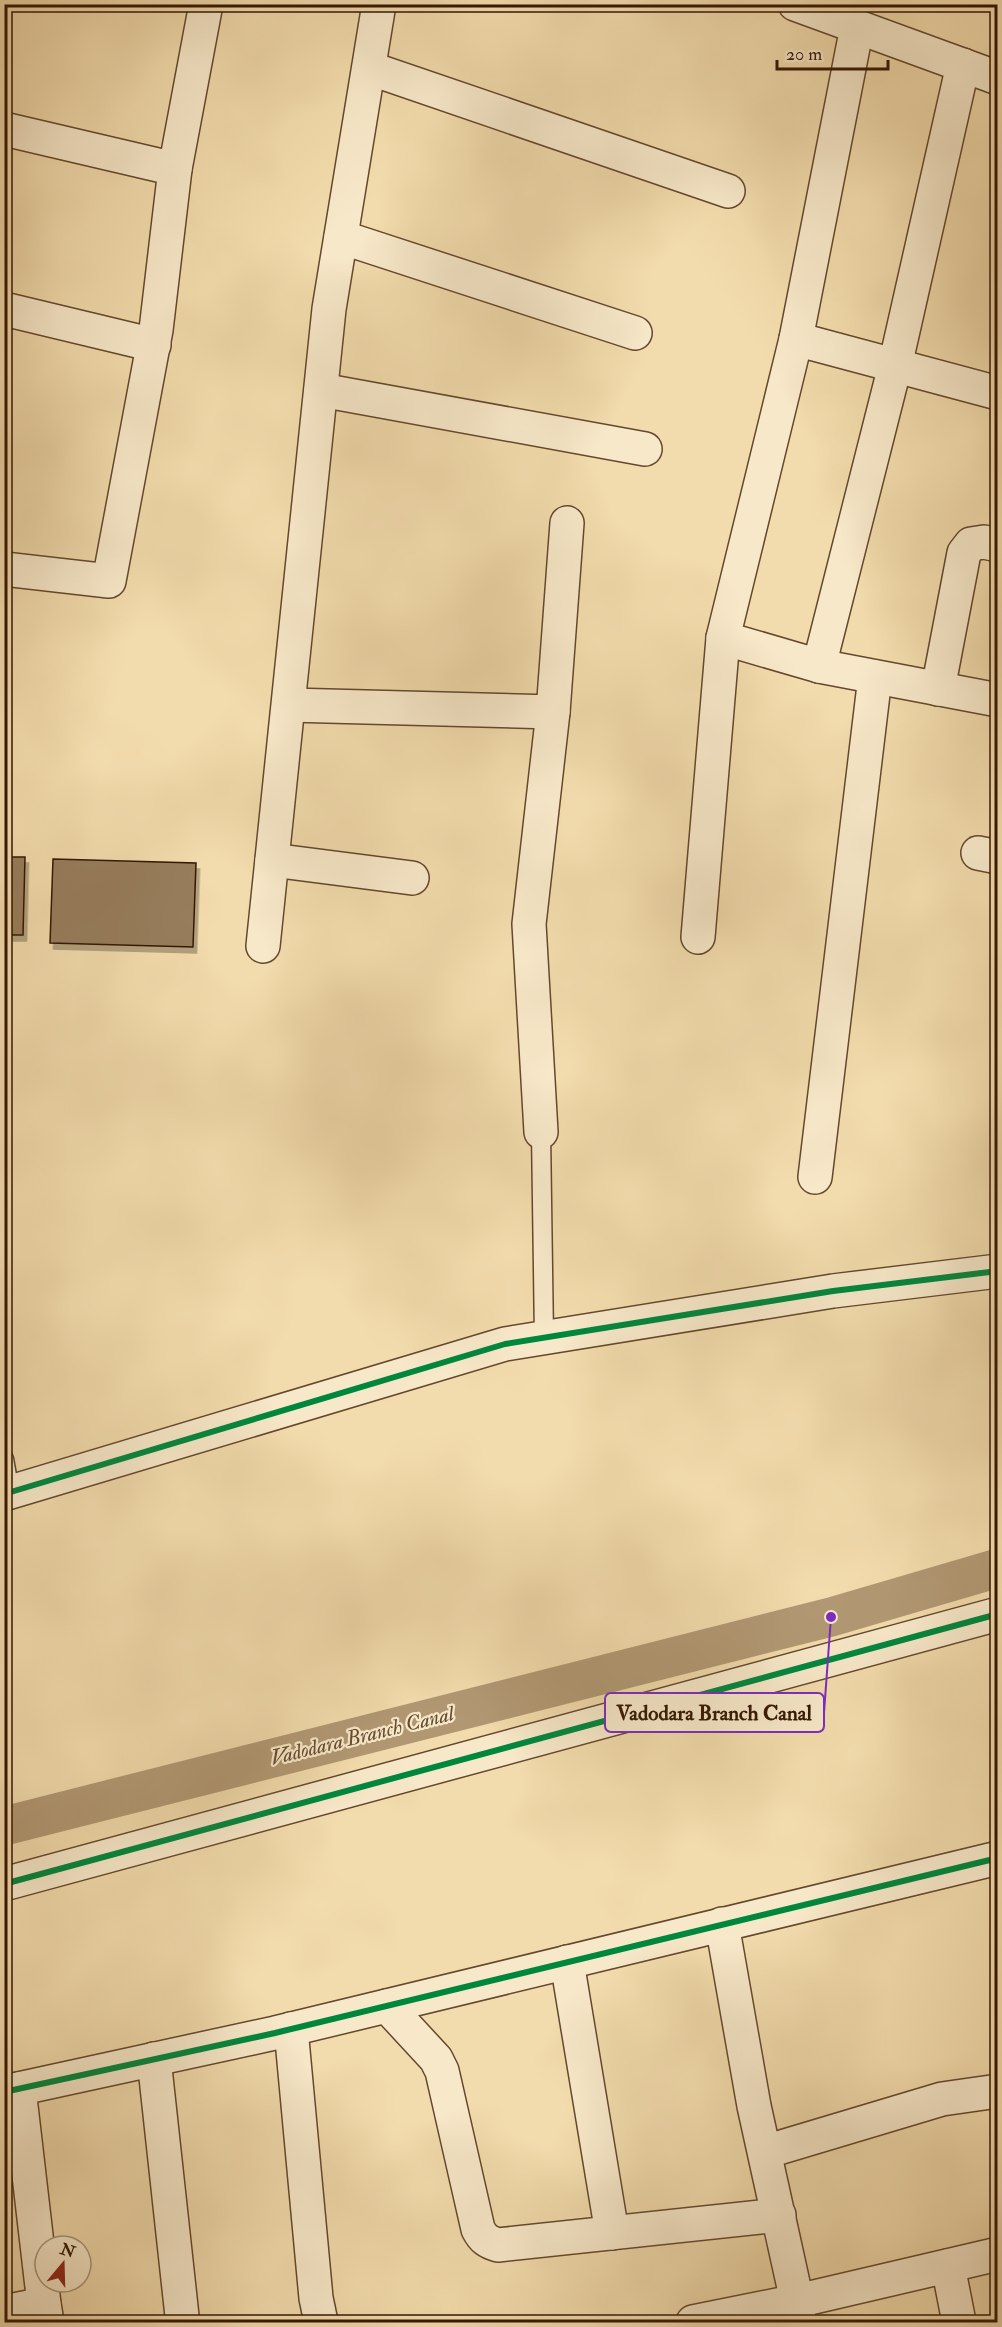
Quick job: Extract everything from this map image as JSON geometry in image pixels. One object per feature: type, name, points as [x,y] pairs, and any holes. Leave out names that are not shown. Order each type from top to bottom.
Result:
[{"type":"street","points":[[4,569],[109,581],[154,345],[176,169],[206,4]]},
{"type":"street","points":[[263,946],[329,309],[379,4]]},
{"type":"street","points":[[795,4],[998,78]]},
{"type":"street","points":[[698,937],[723,638],[796,339],[857,27]]},
{"type":"street","points":[[819,666],[895,366],[963,65]]},
{"type":"street","points":[[369,68],[728,191]]},
{"type":"street","points":[[4,129],[176,169]]},
{"type":"street","points":[[341,237],[635,333]]},
{"type":"street","points":[[4,309],[154,345]]},
{"type":"street","points":[[796,339],[998,393]]},
{"type":"street","points":[[321,390],[645,449]]},
{"type":"street","points":[[541,1132],[529,924],[553,712],[567,523]]},
{"type":"street","points":[[938,689],[964,553],[971,544],[984,542],[998,545]]},
{"type":"street","points":[[723,638],[819,666],[998,700]]},
{"type":"street","points":[[815,1177],[875,677]]},
{"type":"street","points":[[289,705],[553,712]]},
{"type":"street","points":[[272,860],[412,878]]},
{"type":"street","points":[[7,1493],[505,1344],[833,1291],[998,1271]]},
{"type":"street","points":[[4,1884],[998,1614]]},
{"type":"street","points":[[4,2312],[46,2313],[11,2090],[291,2029],[998,1858]]},
{"type":"street","points":[[722,1924],[754,2106],[798,2312]]},
{"type":"street","points":[[567,1962],[612,2233]]},
{"type":"street","points":[[387,2006],[436,2059],[442,2071],[478,2229],[489,2243],[498,2245],[779,2215]]},
{"type":"street","points":[[291,2029],[316,2298],[321,2322]]},
{"type":"street","points":[[154,2059],[182,2316]]},
{"type":"street","points":[[765,2152],[942,2099],[998,2091]]},
{"type":"street","points":[[693,2322],[798,2312],[948,2266],[998,2254]]},
{"type":"street","points":[[948,2266],[959,2322]]},
{"type":"lane","points":[[541,1132],[544,1338]]},
{"type":"lane","points":[[4,1459],[7,1493]]},
{"type":"building","points":[[4,857],[25,857],[23,935],[4,935]]},
{"type":"building","points":[[53,859],[196,863],[193,947],[50,943]]},
{"type":"waterway","name":"Vadodara Branch Canal","points":[[4,1826],[831,1617],[998,1568]]},
{"type":"cycle path","points":[[4,1494],[505,1344],[833,1291],[998,1271]]},
{"type":"cycle path","points":[[4,1884],[998,1614]]},
{"type":"cycle path","points":[[4,2092],[275,2033],[998,1858]]},
{"type":"place","name":"Vadodara Branch Canal","points":[[831,1617]]}]
